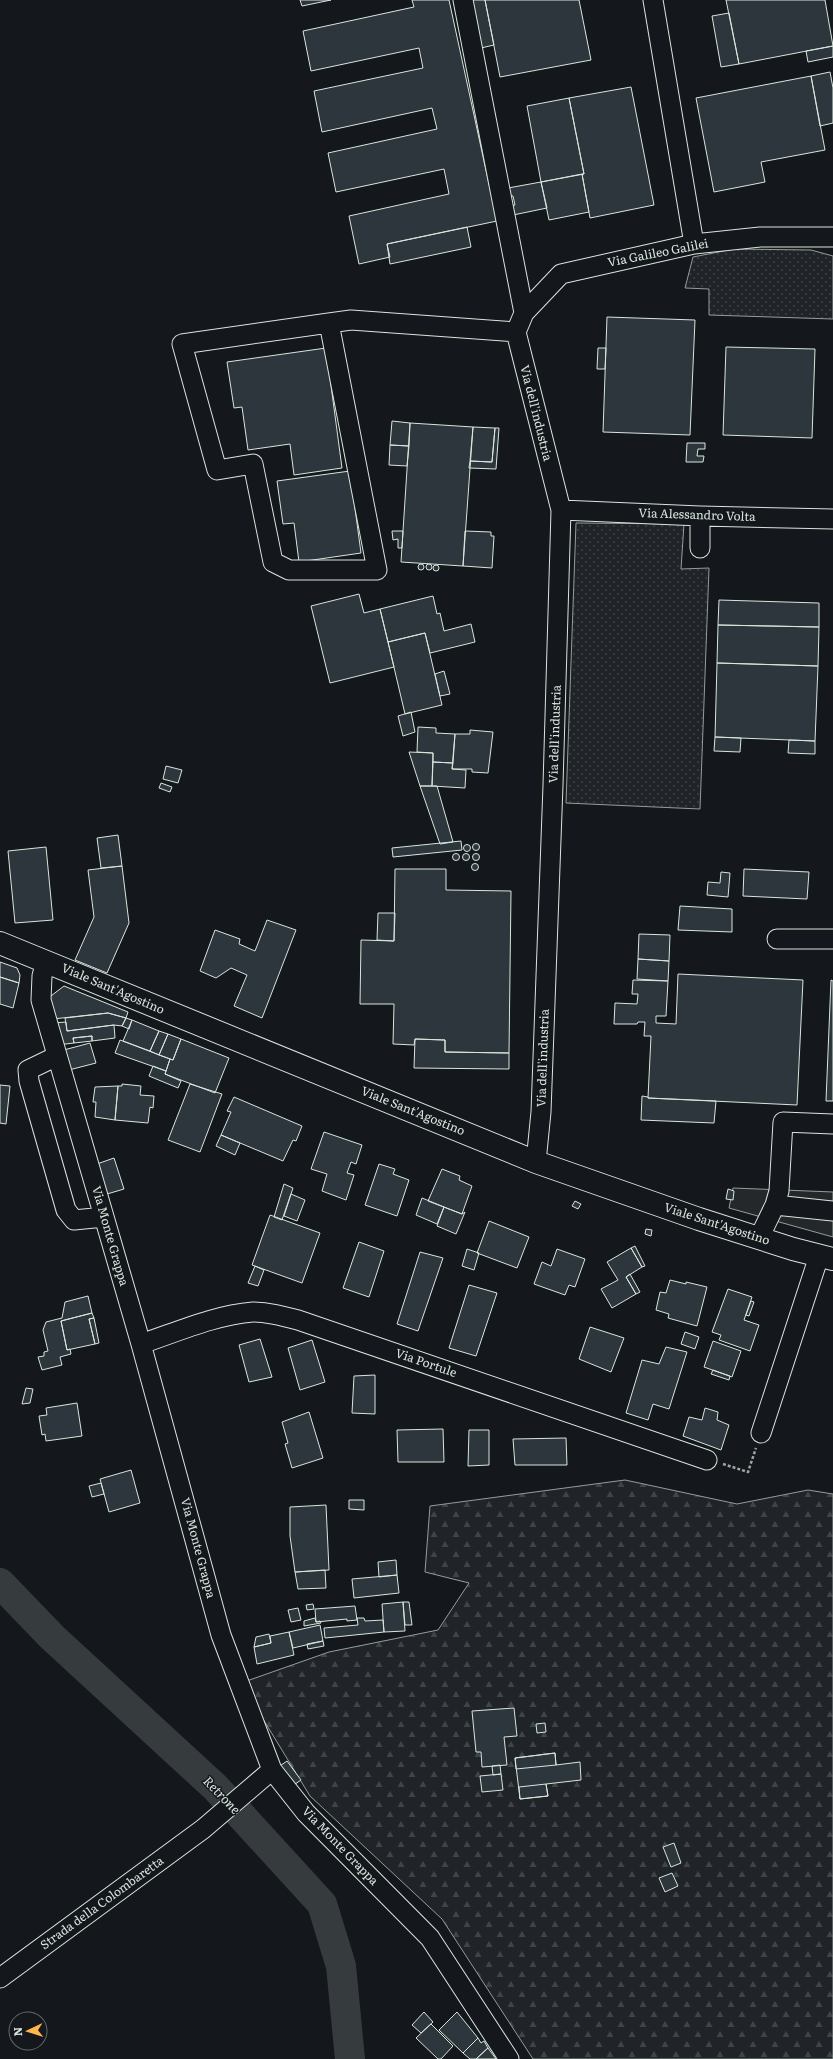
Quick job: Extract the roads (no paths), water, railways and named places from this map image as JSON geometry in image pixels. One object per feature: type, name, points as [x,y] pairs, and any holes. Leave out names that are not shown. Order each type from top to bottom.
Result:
[{"type":"main road","name":"Viale Sant'Agostino","points":[[0,943],[536,1162],[759,1238],[826,1257]]},
{"type":"street","points":[[330,323],[376,570],[289,570],[273,562],[253,464],[217,470],[182,344],[351,320],[516,332],[524,312],[463,0]]},
{"type":"street","points":[[653,0],[694,244]]},
{"type":"street","name":"Via Galileo Galilei","points":[[524,312],[561,274],[694,244],[760,237],[833,237]]},
{"type":"street","name":"Via dell'industria","points":[[516,332],[561,510],[553,785],[540,1112],[536,1162]]},
{"type":"street","name":"Via Alessandro Volta","points":[[561,510],[700,516],[833,518]]},
{"type":"street","points":[[700,516],[700,548]]},
{"type":"street","points":[[777,939],[833,939]]},
{"type":"street","name":"Via Monte Grappa","points":[[46,961],[42,976],[41,1000],[141,1344],[221,1634],[272,1770],[306,1813],[430,1938],[509,2059]]},
{"type":"street","points":[[57,1056],[28,1070],[28,1076],[66,1210],[74,1220],[104,1217]]},
{"type":"street","points":[[759,1238],[775,1205],[779,1191],[783,1122],[833,1124]]},
{"type":"street","points":[[775,1205],[833,1211]]},
{"type":"street","points":[[761,1433],[826,1257]]},
{"type":"street","name":"Via Portule","points":[[141,1344],[221,1317],[253,1312],[274,1313],[707,1460]]},
{"type":"street","name":"Strada della Colombaretta","points":[[0,1978],[203,1829],[254,1787],[272,1770]]},
{"type":"waterway","name":"Retrone","points":[[0,1583],[52,1637],[215,1787],[322,1904],[341,1966],[350,2059]]}]
